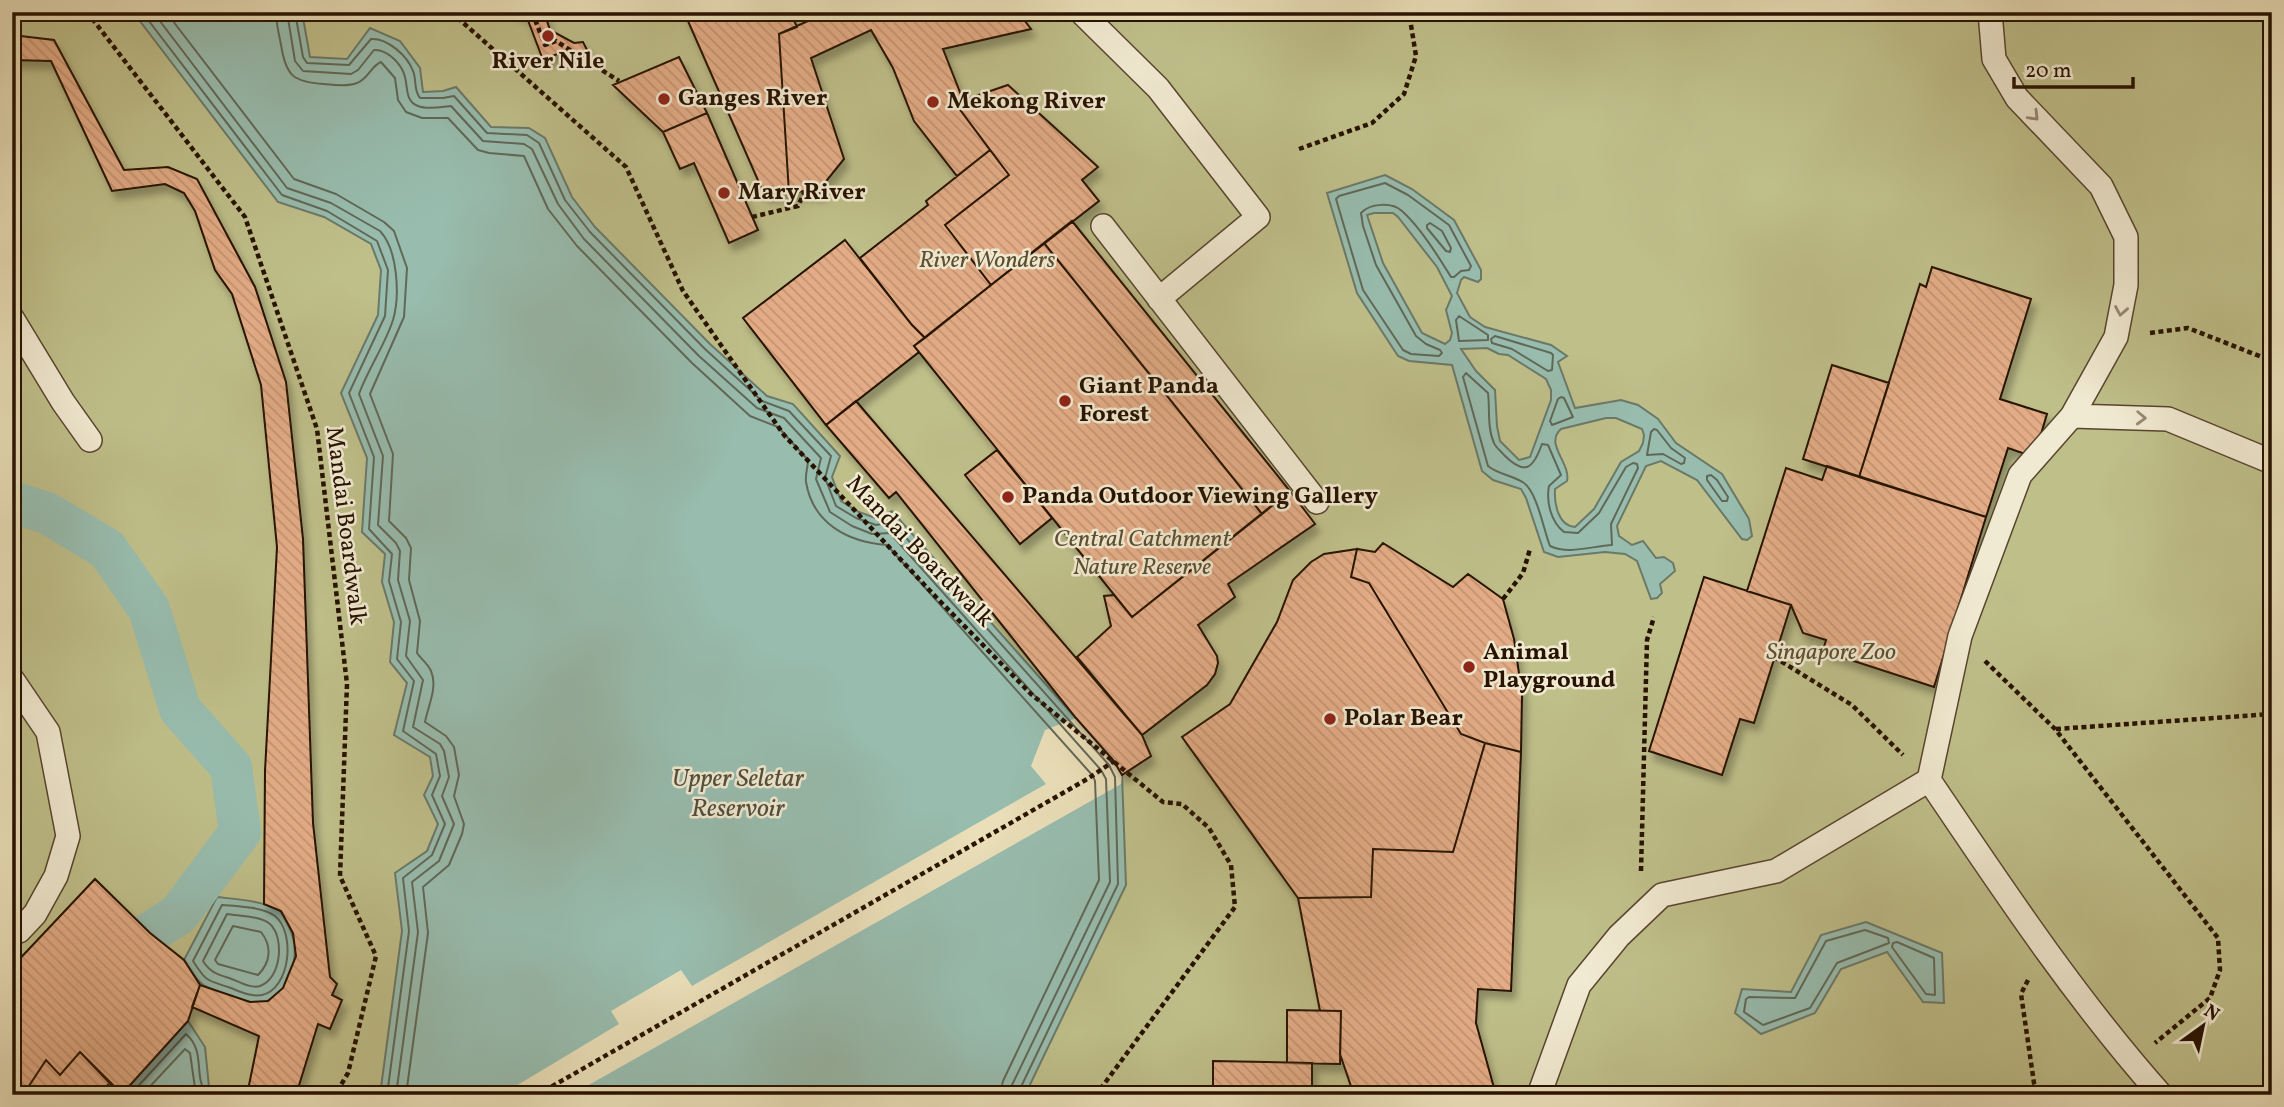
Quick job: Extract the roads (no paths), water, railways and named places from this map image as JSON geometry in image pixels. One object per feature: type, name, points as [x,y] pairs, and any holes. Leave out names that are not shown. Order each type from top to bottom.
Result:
[{"type":"lane","points":[[1081,12],[1158,88],[1258,217],[1159,299]]},
{"type":"lane","points":[[1990,12],[1994,59],[2017,98],[2101,186],[2126,237],[2126,285],[2116,337],[2072,416],[2020,475],[1960,636],[1929,780],[2043,947],[2132,1062],[2161,1095]]},
{"type":"lane","points":[[1102,226],[1317,502]]},
{"type":"lane","points":[[12,318],[63,402],[90,440]]},
{"type":"lane","points":[[2072,416],[2168,419],[2272,462]]},
{"type":"lane","points":[[12,679],[48,732],[68,836],[56,876],[35,914],[19,931],[12,933]]},
{"type":"lane","points":[[1539,1095],[1579,985],[1619,936],[1662,895],[1776,871],[1929,780]]},
{"type":"water","name":"Upper Seletar Reservoir","points":[[133,12],[302,12],[310,57],[347,59],[370,28],[400,41],[420,68],[423,92],[456,87],[491,127],[529,128],[545,138],[572,197],[595,227],[710,344],[767,396],[793,404],[840,456],[832,477],[841,501],[878,519],[892,511],[1114,761],[1122,775],[1126,885],[1025,1095],[380,1095],[402,931],[395,873],[427,851],[438,824],[424,795],[433,776],[430,757],[394,735],[407,683],[390,662],[394,622],[382,582],[385,554],[362,532],[367,458],[341,393],[378,315],[381,270],[371,244],[324,217],[278,202]]},
{"type":"water","points":[[1385,175],[1412,189],[1454,220],[1481,270],[1481,279],[1478,282],[1464,277],[1457,293],[1470,317],[1485,327],[1551,345],[1567,356],[1558,362],[1575,408],[1621,400],[1638,405],[1658,419],[1676,443],[1722,474],[1749,519],[1752,536],[1747,540],[1742,539],[1697,480],[1661,461],[1646,466],[1617,526],[1619,536],[1632,545],[1643,541],[1656,558],[1664,557],[1673,563],[1675,571],[1660,584],[1662,593],[1657,598],[1651,599],[1637,561],[1625,554],[1605,552],[1558,557],[1544,552],[1521,489],[1493,480],[1482,471],[1452,365],[1409,361],[1398,356],[1357,293],[1327,193]],"holes":[[[1393,213],[1398,217],[1437,267],[1452,296],[1446,310],[1452,333],[1445,344],[1422,333],[1383,263],[1367,215]],[[1487,348],[1508,355],[1546,379],[1551,390],[1551,400],[1530,457],[1519,460],[1500,441],[1495,390],[1476,371],[1461,349]],[[1616,418],[1642,429],[1644,435],[1639,451],[1621,462],[1594,509],[1575,527],[1569,526],[1561,518],[1555,501],[1555,489],[1567,481],[1565,467],[1555,441],[1561,429]]]},
{"type":"water","points":[[217,897],[267,905],[280,911],[285,920],[294,945],[293,966],[285,986],[269,1000],[248,1002],[211,989],[197,980],[184,960]]},
{"type":"water","points":[[1866,922],[1942,953],[1944,1003],[1923,1002],[1887,952],[1841,969],[1815,1013],[1761,1034],[1735,1013],[1742,989],[1791,992],[1821,935]]},
{"type":"water","points":[[188,1021],[205,1047],[209,1087],[218,1095],[121,1095]]},
{"type":"waterway","points":[[12,502],[47,513],[107,549],[149,609],[180,709],[231,767],[240,832],[179,914],[150,933]]},
{"type":"place","name":"River Nile","points":[[548,36]]},
{"type":"place","name":"Ganges River","points":[[664,99]]},
{"type":"place","name":"Mekong River","points":[[933,102]]},
{"type":"place","name":"Mary River","points":[[724,193]]},
{"type":"place","name":"Giant Panda Forest","points":[[1065,401]]},
{"type":"place","name":"Panda Outdoor Viewing Gallery","points":[[1008,497]]},
{"type":"place","name":"Animal Playground","points":[[1469,667]]},
{"type":"place","name":"Polar Bear","points":[[1330,719]]},
{"type":"park label","name":"River Wonders","points":[[987,261]]},
{"type":"park label","name":"Central Catchment Nature Reserve","points":[[1142,554]]},
{"type":"park label","name":"Singapore Zoo","points":[[1831,653]]}]
